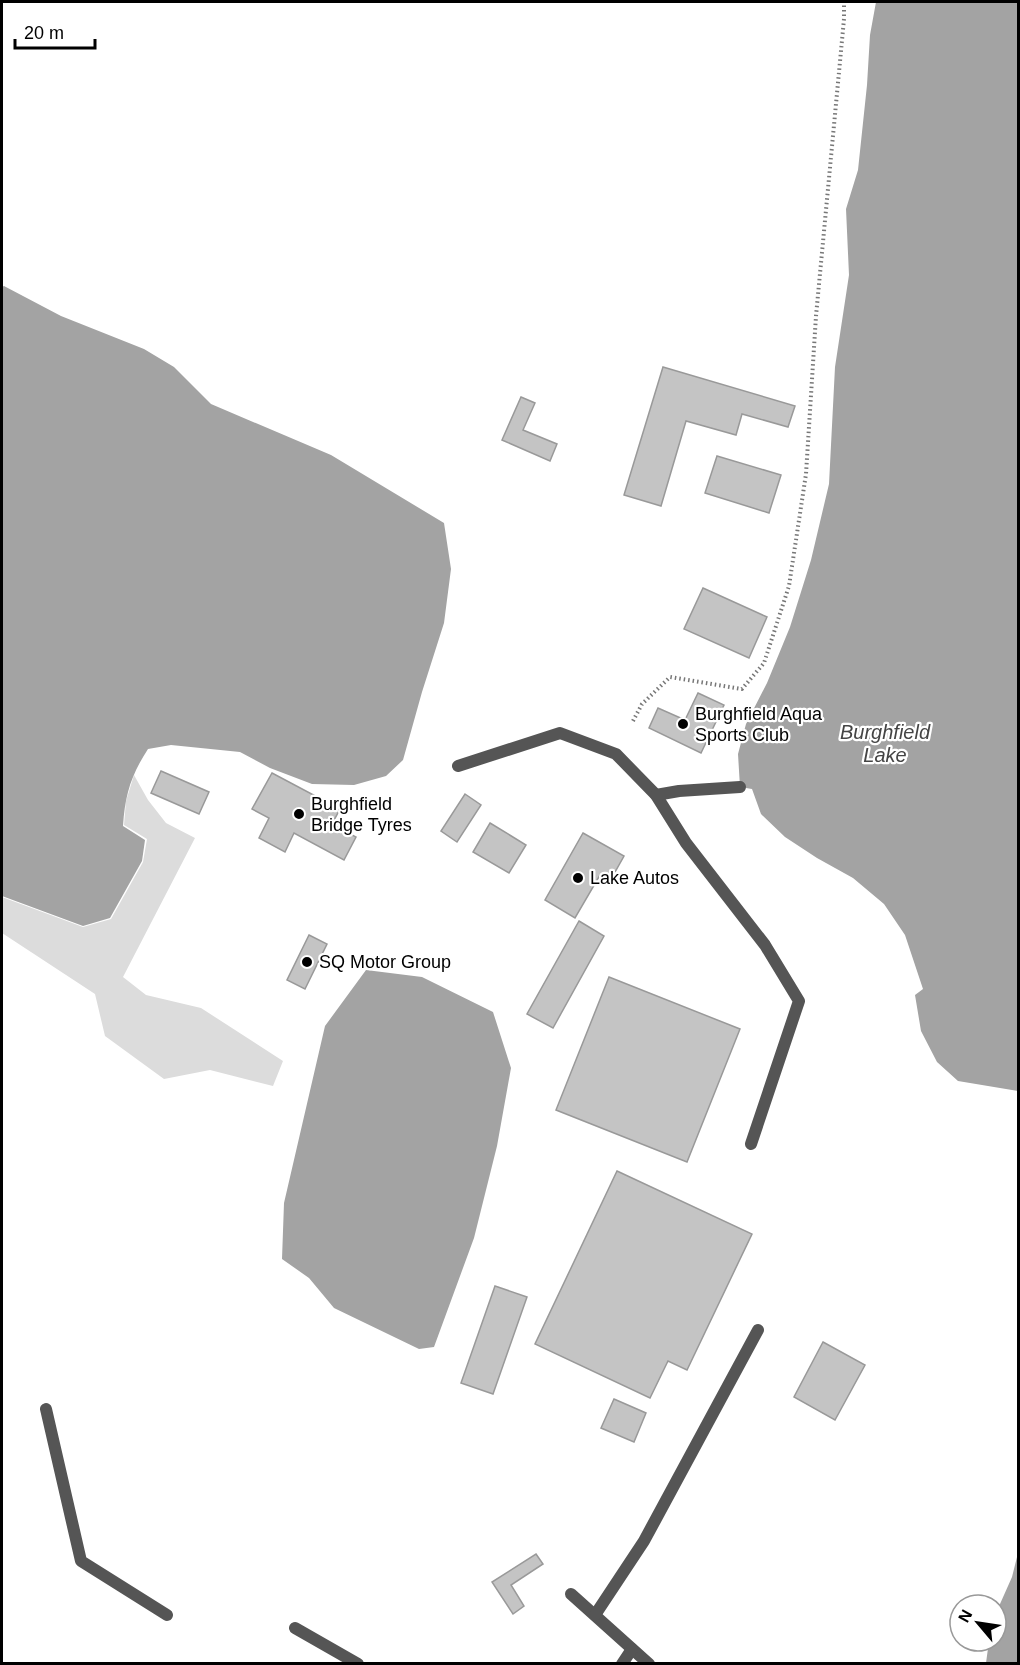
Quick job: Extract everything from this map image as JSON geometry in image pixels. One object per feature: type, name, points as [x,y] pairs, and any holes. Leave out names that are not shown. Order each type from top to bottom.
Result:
[{"type":"lane","points":[[458,766],[560,733],[616,754],[656,795],[686,843],[765,945],[799,1001],[751,1144]]},
{"type":"lane","points":[[656,795],[678,790],[740,787]]},
{"type":"lane","points":[[595,1616],[644,1541],[758,1330]]},
{"type":"lane","points":[[46,1409],[81,1561],[167,1615]]},
{"type":"lane","points":[[571,1594],[649,1664]]},
{"type":"lane","points":[[295,1628],[358,1664]]},
{"type":"lane","points":[[622,1664],[632,1649]]},
{"type":"path","points":[[633,721],[642,704],[670,677],[742,689],[764,663],[789,586],[806,474],[816,316],[844,2]]},
{"type":"shaded area","points":[[134,775],[148,800],[166,823],[195,838],[123,977],[146,995],[201,1008],[283,1061],[273,1086],[210,1070],[164,1079],[105,1036],[95,994],[2,933],[2,897],[83,927],[111,919],[143,862],[147,839],[124,825],[126,801]]},
{"type":"water","name":"Burghfield Lake","points":[[876,2],[1018,2],[1018,1091],[958,1081],[937,1062],[921,1031],[915,995],[923,989],[905,935],[884,904],[853,878],[785,837],[761,814],[752,789],[740,787],[738,754],[746,724],[767,683],[790,627],[811,560],[829,484],[835,367],[849,275],[846,209],[858,170],[870,35]]},
{"type":"water","points":[[2,287],[61,316],[144,349],[174,367],[211,404],[331,455],[444,523],[451,569],[444,623],[403,760],[386,776],[354,785],[312,784],[270,768],[240,752],[171,745],[148,749],[130,786],[123,826],[145,840],[142,861],[110,918],[83,926],[2,896]]},
{"type":"water","points":[[366,970],[422,977],[493,1012],[511,1068],[497,1146],[474,1238],[434,1347],[419,1349],[334,1308],[309,1278],[282,1259],[284,1203],[325,1026]]},
{"type":"water","points":[[1018,1553],[1018,1663],[986,1663],[987,1653],[1008,1653],[1008,1593],[1005,1593]]},
{"type":"building","points":[[663,367],[795,406],[788,427],[742,414],[736,435],[686,421],[661,506],[624,495]]},
{"type":"building","points":[[521,397],[535,403],[523,430],[557,444],[550,461],[502,440]]},
{"type":"building","points":[[717,456],[781,475],[769,513],[705,493]]},
{"type":"building","points":[[703,588],[767,617],[749,658],[684,629]]},
{"type":"building","name":"Burghfield Aqua Sports Club","points":[[698,693],[724,705],[701,753],[649,728],[658,708],[685,720]]},
{"type":"building","points":[[161,771],[209,792],[199,814],[151,793]]},
{"type":"building","name":"Burghfield Bridge Tyres","points":[[272,773],[340,809],[332,824],[356,837],[344,860],[294,833],[285,852],[259,838],[269,818],[252,809]]},
{"type":"building","points":[[465,794],[481,805],[457,842],[441,831]]},
{"type":"building","points":[[490,823],[526,845],[509,873],[473,852]]},
{"type":"building","name":"Lake Autos","points":[[583,833],[624,856],[610,881],[600,875],[575,918],[545,900]]},
{"type":"building","points":[[579,921],[604,936],[553,1028],[527,1014]]},
{"type":"building","name":"SQ Motor Group","points":[[309,935],[327,944],[305,989],[287,980]]},
{"type":"building","points":[[609,977],[740,1029],[687,1162],[556,1110]]},
{"type":"building","points":[[617,1171],[752,1234],[687,1370],[668,1361],[650,1398],[535,1344]]},
{"type":"building","points":[[495,1286],[527,1297],[493,1394],[461,1383]]},
{"type":"building","points":[[823,1342],[865,1365],[835,1420],[794,1397]]},
{"type":"building","points":[[614,1399],[646,1413],[634,1442],[601,1428]]},
{"type":"building","points":[[536,1554],[543,1564],[511,1585],[524,1606],[513,1614],[492,1582]]},
{"type":"place","name":"Burghfield Aqua Sports Club","points":[[683,724]]},
{"type":"place","name":"Burghfield Bridge Tyres","points":[[299,814]]},
{"type":"place","name":"Lake Autos","points":[[578,878]]},
{"type":"place","name":"SQ Motor Group","points":[[307,962]]}]
